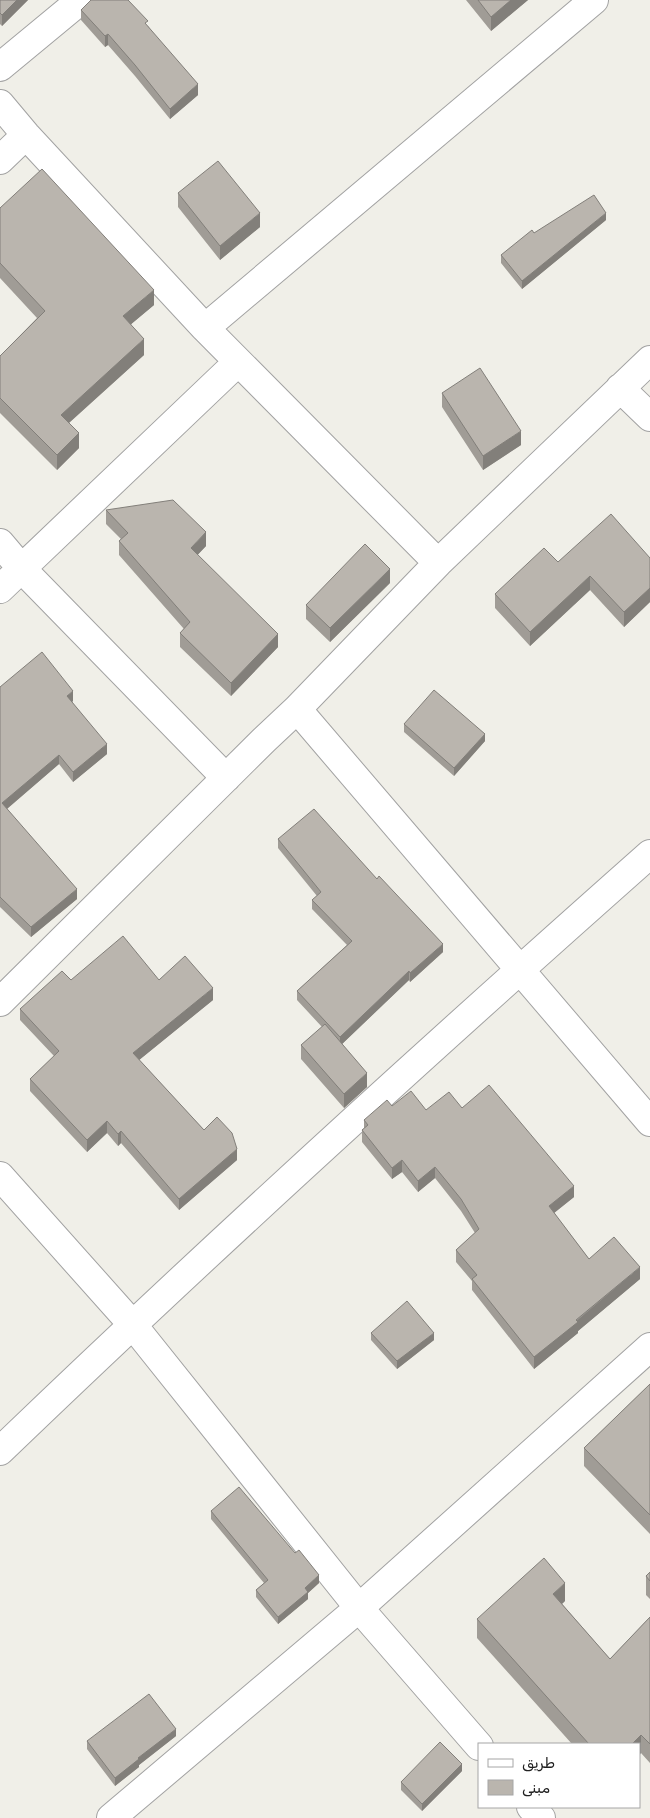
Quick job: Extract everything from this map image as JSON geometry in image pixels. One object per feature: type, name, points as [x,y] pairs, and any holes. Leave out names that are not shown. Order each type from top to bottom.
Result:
[{"type":"street","points":[[0,67],[81,0]]},
{"type":"street","points":[[205,328],[594,0]]},
{"type":"street","points":[[0,104],[26,135],[205,328],[438,563]]},
{"type":"street","points":[[0,160],[26,135]]},
{"type":"street","points":[[0,1002],[297,709],[438,563],[650,360]]},
{"type":"street","points":[[0,589],[238,362]]},
{"type":"street","points":[[620,388],[650,417]]},
{"type":"street","points":[[0,543],[226,778]]},
{"type":"street","points":[[297,709],[650,1122]]},
{"type":"street","points":[[0,1451],[132,1324],[650,854]]},
{"type":"street","points":[[0,1176],[132,1324],[359,1608],[478,1745]]},
{"type":"street","points":[[111,1818],[359,1608],[650,1347]]},
{"type":"street","points":[[532,1808],[541,1818]]},
{"type":"building","points":[[0,0],[17,0],[2,15],[0,13]]},
{"type":"building","points":[[91,0],[128,0],[148,21],[145,23],[198,84],[170,109],[108,34],[105,36],[81,10]]},
{"type":"building","points":[[478,0],[511,0],[491,17]]},
{"type":"building","points":[[218,161],[260,213],[220,246],[178,193]]},
{"type":"building","points":[[42,169],[154,290],[123,316],[144,339],[61,415],[79,433],[57,455],[0,398],[0,356],[45,311],[0,263],[0,208]]},
{"type":"building","points":[[594,195],[606,213],[522,281],[501,255],[532,230],[534,233]]},
{"type":"building","points":[[480,368],[521,431],[483,456],[442,393]]},
{"type":"building","points":[[173,500],[206,532],[191,548],[278,634],[231,683],[180,633],[190,622],[119,541],[128,533],[106,510]]},
{"type":"building","points":[[611,514],[650,558],[650,588],[624,612],[590,576],[530,632],[495,594],[544,548],[558,562]]},
{"type":"building","points":[[365,544],[390,569],[330,628],[306,605]]},
{"type":"building","points":[[42,652],[73,691],[67,696],[107,744],[73,772],[59,755],[2,803],[77,889],[31,927],[0,897],[0,687]]},
{"type":"building","points":[[434,690],[485,734],[454,768],[404,724]]},
{"type":"building","points":[[314,809],[377,879],[379,876],[443,944],[410,973],[409,971],[340,1037],[297,991],[352,941],[312,900],[321,892],[278,839]]},
{"type":"building","points":[[123,936],[159,980],[185,956],[213,988],[133,1053],[204,1130],[217,1117],[232,1133],[237,1149],[179,1199],[121,1131],[118,1134],[107,1121],[87,1140],[30,1079],[59,1051],[20,1009],[62,971],[71,980]]},
{"type":"building","points":[[325,1024],[367,1073],[344,1094],[301,1045]]},
{"type":"building","points":[[489,1085],[574,1186],[549,1206],[589,1259],[614,1237],[640,1267],[576,1320],[578,1322],[534,1357],[472,1279],[477,1275],[456,1250],[479,1229],[461,1199],[435,1167],[418,1181],[402,1160],[392,1168],[362,1130],[368,1125],[364,1120],[387,1100],[392,1106],[411,1091],[426,1110],[449,1092],[462,1108]]},
{"type":"building","points":[[407,1301],[434,1333],[397,1361],[371,1333]]},
{"type":"building","points":[[650,1384],[650,1515],[584,1448]]},
{"type":"building","points":[[239,1487],[295,1553],[299,1550],[319,1575],[305,1588],[308,1592],[278,1617],[256,1590],[268,1580],[211,1511]]},
{"type":"building","points":[[544,1558],[565,1583],[553,1594],[610,1659],[650,1617],[650,1744],[641,1735],[633,1743],[588,1743],[477,1619]]},
{"type":"building","points":[[650,1572],[650,1581],[646,1576]]},
{"type":"building","points":[[149,1694],[176,1729],[115,1778],[87,1741]]},
{"type":"building","points":[[440,1742],[462,1764],[422,1804],[401,1782]]}]
